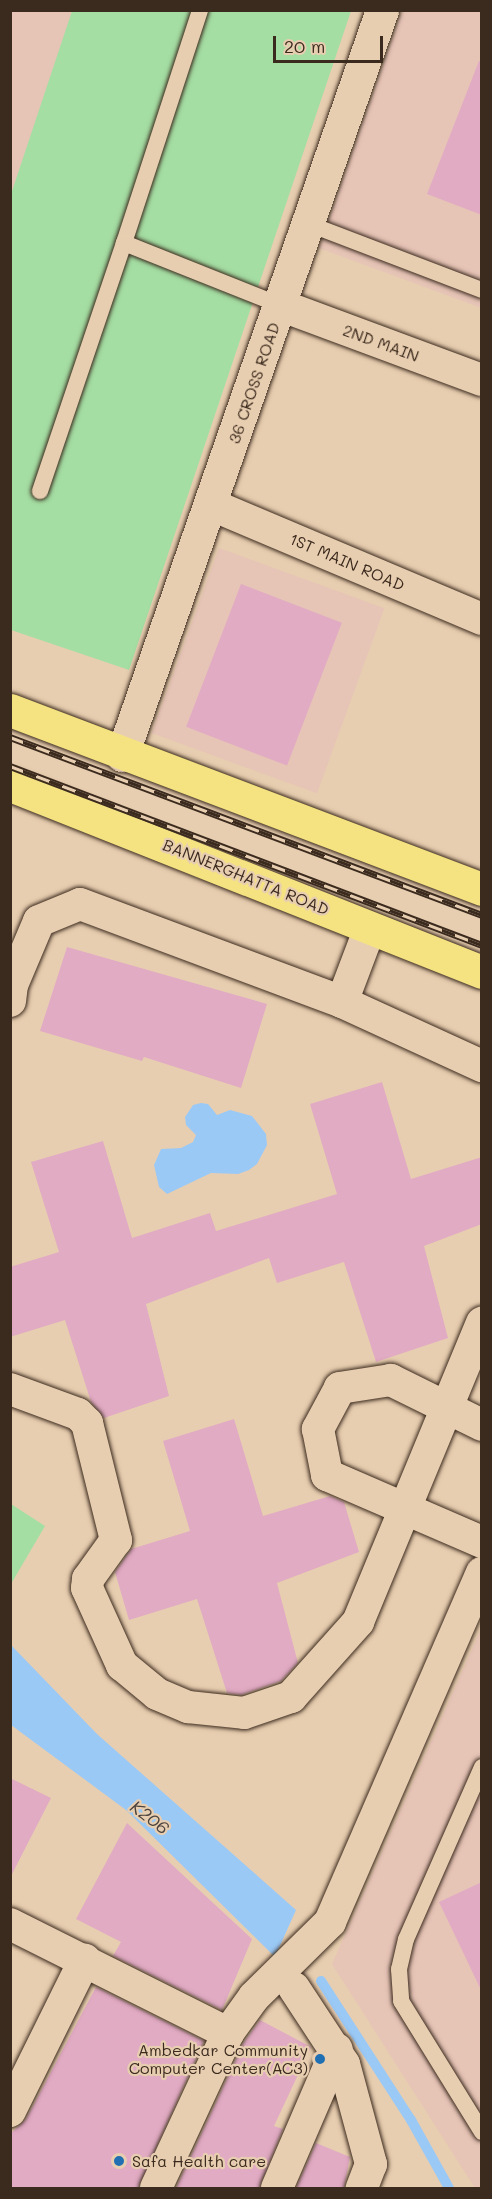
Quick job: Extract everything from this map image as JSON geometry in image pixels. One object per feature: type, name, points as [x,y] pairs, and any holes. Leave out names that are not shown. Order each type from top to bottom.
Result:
[{"type":"main road","points":[[10,710],[122,755],[482,889]]},
{"type":"main road","name":"BANNERGHATTA ROAD","points":[[10,785],[482,972]]},
{"type":"street","name":"36 CROSS ROAD","points":[[122,755],[212,504],[382,10]]},
{"type":"street","name":"2ND MAIN","points":[[280,305],[482,380]]},
{"type":"street","name":"1ST MAIN ROAD","points":[[212,504],[482,619]]},
{"type":"street","points":[[10,1000],[12,985],[39,921],[80,904],[342,1002],[482,1066]]},
{"type":"street","points":[[342,1002],[370,928]]},
{"type":"street","points":[[10,1389],[78,1414],[87,1423],[116,1540],[88,1579],[87,1588],[129,1672],[158,1694],[188,1707],[244,1713],[291,1697],[358,1622],[482,1323]]},
{"type":"street","points":[[482,1425],[391,1380],[340,1388],[318,1429],[327,1475],[482,1542]]},
{"type":"street","points":[[156,2188],[228,2033],[254,1997],[289,1978],[309,1942],[330,1922],[482,1573]]},
{"type":"street","points":[[10,1924],[85,1959],[228,2033]]},
{"type":"street","points":[[10,2111],[85,1959]]},
{"type":"street","points":[[289,1978],[337,2049],[371,2164],[362,2188]]},
{"type":"street","points":[[277,2188],[337,2049]]},
{"type":"lane","points":[[40,491],[200,10]]},
{"type":"lane","points":[[309,224],[482,290]]},
{"type":"lane","points":[[124,243],[280,305]]},
{"type":"lane","points":[[482,1767],[406,1939],[399,1969],[401,2001],[482,2132]]},
{"type":"shaded area","points":[[11,11],[73,11],[11,195]]},
{"type":"shaded area","points":[[402,11],[481,11],[481,308],[319,248]]},
{"type":"shaded area","points":[[219,548],[384,608],[317,793],[152,733]]},
{"type":"shaded area","points":[[481,1629],[481,2188],[475,2188],[332,1964]]},
{"type":"green space","points":[[72,11],[351,11],[129,670],[11,630],[11,194]]},
{"type":"green space","points":[[11,1504],[45,1526],[11,1584]]},
{"type":"water","points":[[208,1104],[217,1115],[230,1110],[252,1116],[266,1134],[267,1145],[257,1164],[249,1170],[238,1174],[211,1173],[167,1194],[159,1187],[154,1165],[161,1149],[181,1148],[193,1142],[196,1135],[186,1125],[185,1117],[193,1105]]},
{"type":"water","points":[[11,1645],[97,1734],[296,1910],[275,1957],[126,1810],[11,1725]]},
{"type":"building","points":[[479,61],[482,61],[482,215],[427,194]]},
{"type":"building","points":[[241,584],[342,623],[287,766],[186,727]]},
{"type":"building","points":[[67,947],[267,1004],[241,1088],[144,1057],[142,1061],[40,1031]]},
{"type":"building","points":[[382,1082],[411,1179],[482,1157],[482,1224],[424,1246],[448,1338],[376,1362],[344,1262],[277,1283],[269,1258],[146,1304],[169,1396],[104,1418],[91,1402],[65,1320],[10,1337],[10,1267],[59,1252],[31,1162],[103,1141],[132,1238],[210,1213],[216,1231],[337,1194],[310,1104]]},
{"type":"building","points":[[234,1419],[263,1516],[330,1496],[344,1502],[359,1552],[277,1583],[298,1663],[281,1681],[241,1695],[227,1693],[197,1599],[129,1620],[115,1572],[131,1549],[190,1531],[163,1441]]},
{"type":"building","points":[[10,1778],[51,1798],[10,1878]]},
{"type":"building","points":[[127,1823],[252,1939],[222,2010],[113,1956],[121,1942],[76,1919]]},
{"type":"building","points":[[482,1882],[482,1992],[439,1902]]},
{"type":"building","points":[[96,1987],[204,2041],[138,2188],[10,2188],[10,2134],[26,2119]]},
{"type":"building","points":[[260,2020],[311,2047],[274,2126],[283,2129],[259,2188],[176,2188],[244,2042]]},
{"type":"building","points":[[316,2143],[350,2157],[344,2188],[296,2188]]},
{"type":"waterway","name":"K206","points":[[321,1981],[411,2120],[449,2188]]},
{"type":"railway","points":[[10,737],[482,915]]},
{"type":"railway","points":[[10,766],[482,945]]},
{"type":"place","name":"Ambedkar Community Computer Center(AC3)","points":[[320,2059]]},
{"type":"place","name":"Safa Health care","points":[[119,2161]]}]
